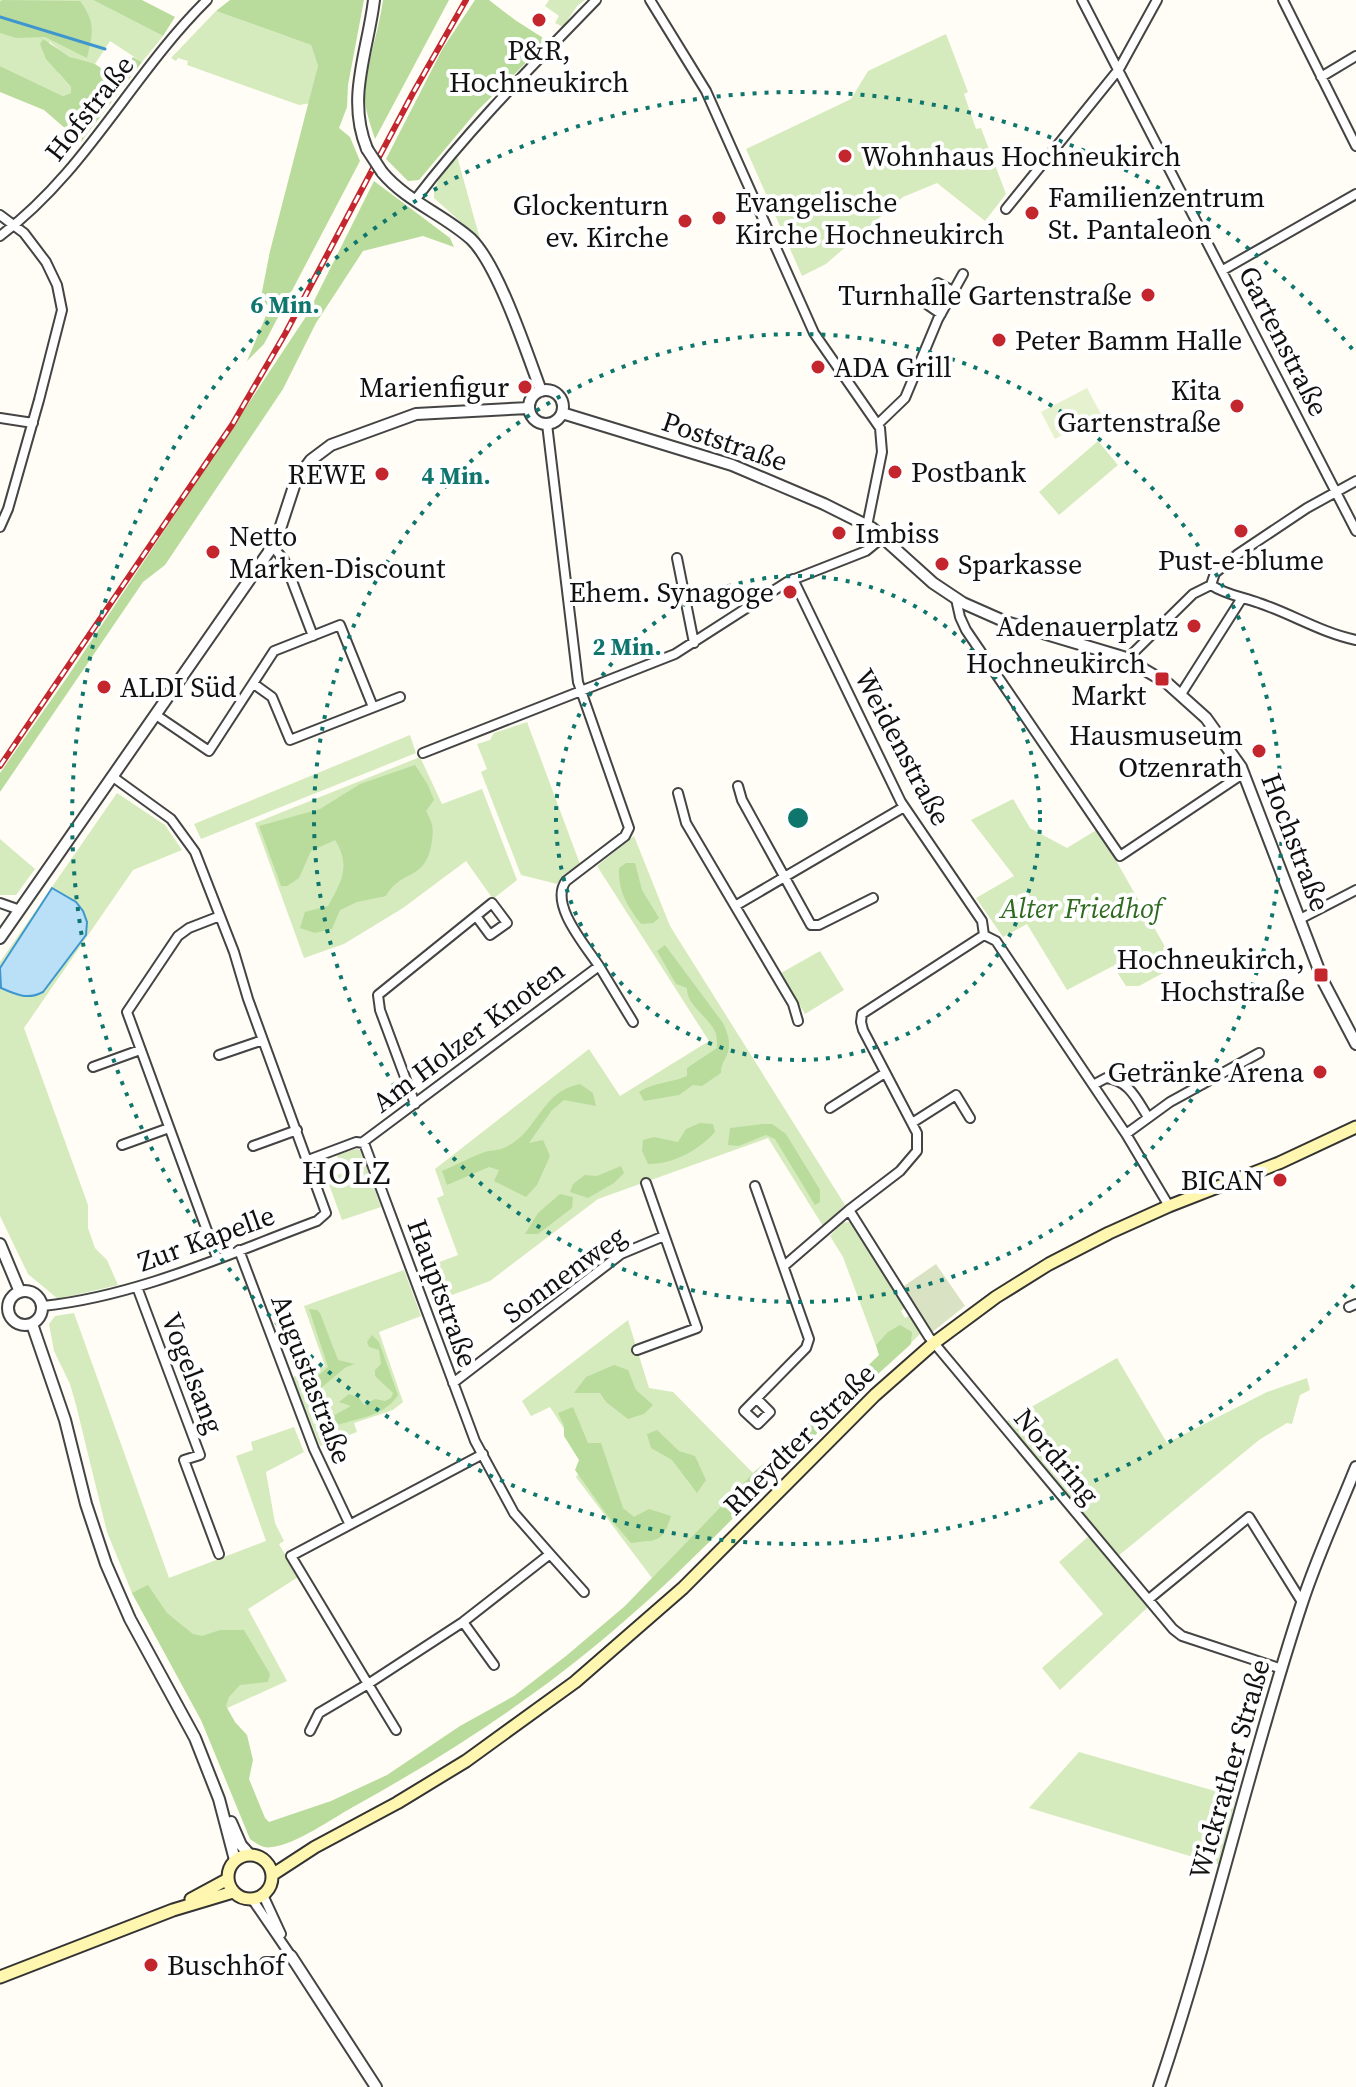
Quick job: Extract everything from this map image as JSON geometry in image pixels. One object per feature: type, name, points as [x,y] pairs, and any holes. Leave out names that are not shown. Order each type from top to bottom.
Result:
[{"type":"main road","name":"Rheydter Straße","points":[[272,1875],[466,1761],[584,1675],[675,1596],[853,1416],[934,1343],[1035,1272],[1095,1239],[1279,1163],[1356,1127]]},
{"type":"main road","name":"Rheydter Straße","points":[[266,1862],[315,1847]]},
{"type":"main road","points":[[250,1855],[266,1862],[272,1875],[270,1886],[258,1897],[245,1899],[233,1892],[228,1879],[229,1869],[235,1860],[250,1855]]},
{"type":"main road","points":[[173,1910],[228,1879]]},
{"type":"main road","points":[[0,1977],[173,1910],[233,1892]]},
{"type":"street","name":"Hofstraße","points":[[0,236],[15,225],[83,155],[163,47],[207,0]]},
{"type":"street","points":[[374,0],[356,92],[358,117],[367,149],[382,172],[461,232],[484,255],[541,391]]},
{"type":"street","points":[[415,200],[454,149],[498,100],[596,0]]},
{"type":"street","points":[[650,0],[706,91],[814,333],[878,424],[882,449],[867,526]]},
{"type":"street","name":"Gartenstraße","points":[[1082,0],[1356,531]]},
{"type":"street","points":[[1006,209],[1119,69],[1157,0]]},
{"type":"street","points":[[1283,0],[1356,146]]},
{"type":"street","points":[[1321,77],[1356,56]]},
{"type":"street","points":[[1223,270],[1356,194]]},
{"type":"street","points":[[0,215],[24,233],[49,267],[61,303],[60,322],[33,423],[0,527]]},
{"type":"street","points":[[878,424],[905,398],[941,314],[963,274]]},
{"type":"street","points":[[941,314],[925,303],[938,283],[953,291]]},
{"type":"street","points":[[548,390],[557,395],[562,404],[562,413],[554,422],[536,421],[529,408],[531,399],[541,391],[548,390]]},
{"type":"street","points":[[0,938],[272,546],[296,480],[314,457],[331,445],[416,414],[529,408]]},
{"type":"street","name":"Poststraße","points":[[562,413],[739,467],[867,526]]},
{"type":"street","points":[[0,418],[33,423]]},
{"type":"street","points":[[547,424],[580,692]]},
{"type":"street","points":[[1127,659],[1193,594],[1211,585],[1215,573],[1238,554],[1356,481]]},
{"type":"street","name":"Hochstraße","points":[[867,526],[956,599],[1006,622],[1127,659],[1181,694],[1211,724],[1244,773],[1330,996],[1356,1044]]},
{"type":"street","points":[[423,753],[669,657],[793,579],[863,553],[882,538]]},
{"type":"street","points":[[272,546],[284,560],[313,636]]},
{"type":"street","points":[[677,558],[694,643]]},
{"type":"street","name":"Weidenstraße","points":[[793,579],[904,807],[982,921],[984,935],[996,941],[1126,1134],[1169,1206]]},
{"type":"street","points":[[1211,585],[1333,634],[1356,640]]},
{"type":"street","points":[[1181,694],[1242,598]]},
{"type":"street","points":[[956,599],[966,630],[1120,856],[1244,773]]},
{"type":"street","points":[[156,715],[209,751],[274,651],[340,625],[373,707]]},
{"type":"street","points":[[254,684],[274,699],[290,740],[400,697]]},
{"type":"street","name":"Am Holzer Knoten","points":[[580,692],[629,829],[625,836],[566,881],[561,890],[563,910],[633,1022]]},
{"type":"street","points":[[113,777],[159,810],[188,838],[201,865],[308,1160],[363,1142]]},
{"type":"street","points":[[738,786],[742,800],[813,926],[873,898]]},
{"type":"street","points":[[678,793],[686,823],[793,1004],[798,1021]]},
{"type":"street","points":[[735,906],[904,807]]},
{"type":"street","points":[[1300,919],[1356,890]]},
{"type":"street","points":[[0,903],[20,910]]},
{"type":"street","points":[[217,1258],[127,1013],[129,1005],[179,934],[220,916]]},
{"type":"street","points":[[415,1104],[380,1010],[378,995],[476,916]]},
{"type":"street","points":[[784,1266],[913,1159],[918,1140],[862,1027],[862,1014],[984,935]]},
{"type":"street","name":"Am Holzer Knoten","points":[[363,1142],[599,966]]},
{"type":"street","points":[[219,1055],[263,1040]]},
{"type":"street","points":[[93,1067],[140,1050]]},
{"type":"street","points":[[1126,1134],[1178,1097],[1259,1053]]},
{"type":"street","points":[[830,1108],[885,1073]]},
{"type":"street","points":[[1093,1085],[1108,1078],[1123,1083],[1148,1117]]},
{"type":"street","points":[[912,1123],[956,1095],[970,1118]]},
{"type":"street","points":[[122,1145],[169,1128]]},
{"type":"street","points":[[253,1146],[297,1130]]},
{"type":"street","name":"Hauptstraße","points":[[363,1142],[475,1441],[511,1509],[584,1592]]},
{"type":"street","name":"Zur Kapelle","points":[[43,1306],[137,1287],[324,1217],[324,1204],[308,1160]]},
{"type":"street","name":"Sonnenweg","points":[[637,1350],[697,1328],[646,1183]]},
{"type":"street","points":[[755,1186],[809,1342],[757,1399]]},
{"type":"street","name":"Nordring","points":[[849,1210],[934,1343],[1173,1629],[1182,1636],[1282,1669]]},
{"type":"street","name":"Sonnenweg","points":[[453,1383],[621,1254],[664,1236]]},
{"type":"street","points":[[0,1244],[20,1292]]},
{"type":"street","name":"Augustastraße","points":[[239,1250],[308,1436],[349,1523]]},
{"type":"street","name":"Vogelsang","points":[[137,1287],[200,1455],[184,1460],[219,1554]]},
{"type":"street","points":[[20,1292],[36,1295],[43,1306],[39,1319],[32,1324],[17,1324],[10,1316],[10,1300],[20,1292]]},
{"type":"street","points":[[32,1324],[61,1405],[86,1504],[112,1580],[138,1634],[186,1718],[219,1799],[241,1845],[250,1855]]},
{"type":"street","points":[[396,1730],[291,1556],[483,1454]]},
{"type":"street","name":"Wickrather Straße","points":[[1159,2087],[1211,1922],[1302,1602],[1356,1467]]},
{"type":"street","points":[[1149,1599],[1249,1517],[1302,1602]]},
{"type":"street","points":[[310,1731],[319,1713],[463,1622],[550,1554]]},
{"type":"street","points":[[463,1622],[494,1665]]},
{"type":"street","points":[[219,1799],[235,1860]]},
{"type":"street","points":[[258,1897],[291,1956],[376,2087]]},
{"type":"street","points":[[265,1962],[276,1963],[291,1956]]},
{"type":"green space","points":[[0,0],[93,0],[163,36],[142,62],[110,41],[95,64],[70,57],[49,41],[59,74],[71,87],[71,93],[63,96],[0,66]]},
{"type":"green space","points":[[93,0],[142,0],[175,17],[163,36]]},
{"type":"green space","points":[[230,0],[364,0],[348,85],[347,107],[339,128],[350,137],[360,161],[264,344],[247,361],[270,306],[260,302],[270,251],[318,66],[311,45],[216,11]]},
{"type":"green space","points":[[383,0],[449,0],[375,139],[366,107],[365,88]]},
{"type":"green space","points":[[475,0],[489,0],[548,41],[477,111],[419,180],[408,181],[386,159],[443,48]]},
{"type":"green space","points":[[549,0],[585,0],[577,6],[563,27],[555,23],[559,16],[545,6]]},
{"type":"green space","points":[[80,1],[92,28],[87,58],[45,37],[16,38],[0,33],[0,2]]},
{"type":"green space","points":[[216,11],[311,45],[318,66],[311,103],[299,105],[187,65],[188,61],[171,58]]},
{"type":"green space","points":[[946,34],[968,92],[964,94],[976,129],[981,128],[1006,194],[985,221],[937,183],[903,197],[826,264],[802,276],[746,149],[851,99],[868,71]]},
{"type":"green space","points":[[43,39],[70,57],[95,64],[117,79],[133,57],[142,62],[81,142],[44,110],[0,92],[0,66],[63,96],[71,93],[71,87],[46,59],[40,44]]},
{"type":"green space","points":[[457,156],[482,246],[434,198],[438,181]]},
{"type":"green space","points":[[374,181],[450,238],[454,247],[423,236],[363,251],[316,323],[283,389],[165,565],[143,582],[0,792],[0,773],[68,676],[307,315]]},
{"type":"green space","points":[[1087,388],[1101,414],[1055,439],[1041,412]]},
{"type":"green space","points":[[1098,441],[1118,465],[1059,515],[1039,492]]},
{"type":"green space","points":[[527,722],[580,864],[563,875],[557,884],[521,875],[481,772],[487,769],[477,744],[490,740],[494,733]]},
{"type":"green space","points":[[410,735],[416,753],[201,839],[194,824]]},
{"type":"green space","points":[[420,757],[442,804],[482,789],[517,880],[493,899],[466,861],[403,908],[344,944],[304,958],[255,823]]},
{"type":"green space","points":[[415,765],[434,800],[426,811],[433,832],[425,863],[399,881],[386,896],[357,902],[340,910],[332,929],[315,933],[300,928],[305,912],[328,906],[337,889],[344,866],[340,849],[335,840],[311,851],[299,878],[287,886],[281,886],[259,826],[320,809],[360,784]]},
{"type":"green space","points":[[117,793],[165,825],[182,850],[133,870],[24,1028],[88,1205],[88,1228],[95,1248],[107,1260],[118,1285],[58,1299],[28,1274],[0,1216],[0,962]]},
{"type":"green space","name":"Alter Friedhof","points":[[1013,799],[1030,828],[1067,848],[1098,829],[1176,966],[1139,986],[1126,986],[1113,966],[1067,990],[1027,924],[1003,937],[976,898],[1014,876],[971,820]]},
{"type":"green space","points":[[634,836],[670,926],[845,1205],[823,1226],[768,1138],[598,1199],[490,1281],[433,1302],[421,1269],[458,1255],[437,1198],[444,1195],[435,1169],[589,1049],[620,1096],[709,1041],[597,866]]},
{"type":"green space","points":[[0,839],[35,869],[16,895],[0,895]]},
{"type":"green space","points":[[626,863],[635,863],[642,890],[659,918],[653,923],[641,924],[624,898],[619,868]]},
{"type":"green space","points":[[665,945],[723,1023],[729,1048],[721,1073],[702,1086],[693,1085],[679,1095],[644,1101],[639,1092],[687,1076],[687,1068],[717,1048],[713,1028],[690,1000],[687,988],[676,984],[657,951]]},
{"type":"green space","points":[[820,951],[844,990],[805,1014],[781,973]]},
{"type":"green space","points":[[580,1084],[593,1093],[596,1106],[564,1100],[552,1110],[529,1143],[543,1140],[550,1156],[537,1185],[526,1197],[494,1181],[499,1170],[489,1167],[447,1185],[442,1171],[517,1140],[556,1095]]},
{"type":"green space","points":[[700,1123],[713,1124],[715,1132],[701,1145],[676,1159],[648,1164],[642,1151],[643,1140],[654,1137],[678,1142],[686,1129]]},
{"type":"green space","points":[[772,1124],[786,1134],[820,1190],[820,1202],[815,1205],[775,1139],[766,1135],[739,1146],[728,1145],[730,1128]]},
{"type":"green space","points":[[360,1150],[381,1207],[342,1220],[327,1179],[343,1173],[337,1155]]},
{"type":"green space","points":[[621,1166],[624,1173],[614,1183],[588,1198],[570,1192],[573,1184],[585,1175],[597,1176]]},
{"type":"green space","points":[[560,1194],[573,1197],[572,1208],[538,1234],[525,1234],[538,1213]]},
{"type":"green space","points":[[842,1223],[854,1224],[906,1307],[901,1311],[905,1318],[911,1315],[921,1333],[887,1366],[879,1354],[843,1257],[830,1236]]},
{"type":"green space","points":[[936,1264],[965,1306],[931,1333],[901,1288]]},
{"type":"green space","points":[[404,1270],[421,1316],[379,1332],[403,1402],[393,1410],[354,1423],[357,1432],[320,1446],[293,1377],[325,1366],[304,1306]]},
{"type":"green space","points":[[309,1309],[320,1313],[338,1360],[355,1364],[346,1367],[321,1388],[322,1396],[315,1401],[309,1397],[310,1387],[328,1367]]},
{"type":"green space","points":[[74,1313],[169,1578],[266,1541],[236,1456],[253,1450],[251,1442],[294,1427],[304,1452],[266,1472],[275,1523],[284,1541],[279,1544],[298,1577],[248,1609],[287,1681],[201,1720],[132,1593],[107,1532],[76,1405],[54,1351],[49,1324],[55,1316]]},
{"type":"green space","points":[[628,1320],[649,1388],[673,1392],[753,1473],[652,1578],[576,1477],[586,1463],[550,1407],[531,1416],[522,1401]]},
{"type":"green space","points":[[900,1325],[912,1332],[911,1344],[690,1561],[584,1655],[455,1747],[314,1830],[272,1847],[263,1847],[250,1839],[201,1720],[132,1593],[148,1585],[167,1613],[193,1634],[202,1636],[220,1630],[244,1630],[270,1674],[268,1682],[240,1685],[229,1697],[226,1706],[247,1735],[253,1760],[249,1779],[265,1818],[269,1822],[331,1801],[387,1775],[460,1726],[514,1696],[566,1656],[625,1606],[753,1473],[879,1355],[876,1345]]},
{"type":"green space","points":[[372,1335],[379,1342],[398,1395],[384,1409],[327,1429],[324,1424],[331,1417],[351,1406],[339,1402],[349,1394],[359,1398],[364,1405],[375,1399],[385,1401],[391,1398],[393,1393],[375,1376],[375,1370],[381,1364],[379,1350],[369,1347],[367,1342]]},
{"type":"green space","points":[[1117,1358],[1167,1443],[1267,1392],[1307,1378],[1310,1390],[1300,1395],[1292,1424],[1287,1423],[1259,1440],[1117,1557],[1005,1422]]},
{"type":"green space","points":[[614,1365],[628,1370],[636,1390],[653,1405],[644,1414],[628,1419],[606,1402],[600,1393],[574,1393],[586,1377]]},
{"type":"green space","points":[[573,1407],[588,1443],[601,1443],[623,1508],[634,1517],[649,1509],[671,1516],[665,1532],[657,1539],[631,1543],[575,1470],[579,1460],[564,1436],[564,1426],[558,1413]]},
{"type":"green space","points":[[657,1430],[679,1451],[695,1456],[706,1480],[697,1493],[672,1460],[651,1448],[647,1434]]},
{"type":"green space","points":[[1089,1536],[1149,1606],[1060,1690],[1042,1668],[1103,1614],[1059,1562]]},
{"type":"green space","points":[[1079,1752],[1236,1797],[1220,1865],[1029,1808]]},
{"type":"water","points":[[52,888],[76,902],[83,911],[87,922],[86,935],[43,992],[32,996],[12,993],[1,988],[0,968]]},
{"type":"waterway","points":[[0,17],[105,49]]},
{"type":"railway","points":[[0,766],[232,425],[285,334],[466,0]]},
{"type":"place","name":"P&R, Hochneukirch","points":[[539,20]]},
{"type":"place","name":"Wohnhaus Hochneukirch","points":[[845,156]]},
{"type":"place","name":"Familienzentrum St. Pantaleon","points":[[1032,213]]},
{"type":"place","name":"Evangelische Kirche Hochneukirch","points":[[719,218]]},
{"type":"place","name":"Glockenturn ev. Kirche","points":[[685,221]]},
{"type":"place","name":"Turnhalle Gartenstraße","points":[[1148,295]]},
{"type":"place","name":"Peter Bamm Halle","points":[[999,340]]},
{"type":"place","name":"ADA Grill","points":[[818,367]]},
{"type":"place","name":"Marienfigur","points":[[525,387]]},
{"type":"place","name":"Kita Gartenstraße","points":[[1237,406]]},
{"type":"place","name":"Postbank","points":[[895,472]]},
{"type":"place","name":"REWE","points":[[382,474]]},
{"type":"place","name":"Pust-e-blume","points":[[1241,531]]},
{"type":"place","name":"Imbiss","points":[[839,533]]},
{"type":"place","name":"Netto Marken-Discount","points":[[213,552]]},
{"type":"place","name":"Sparkasse","points":[[942,564]]},
{"type":"place","name":"Ehem. Synagoge","points":[[790,592]]},
{"type":"place","name":"Adenauerplatz","points":[[1194,626]]},
{"type":"place","name":"Hochneukirch Markt","points":[[1162,679]]},
{"type":"place","name":"ALDI Süd","points":[[104,687]]},
{"type":"place","name":"Hausmuseum Otzenrath","points":[[1259,751]]},
{"type":"place","name":"Hochneukirch, Hochstraße","points":[[1321,975]]},
{"type":"place","name":"Getränke Arena","points":[[1320,1072]]},
{"type":"place","name":"BICAN","points":[[1280,1180]]},
{"type":"place","name":"Buschhof","points":[[151,1965]]},
{"type":"district","name":"HOLZ","points":[[347,1173]]}]
